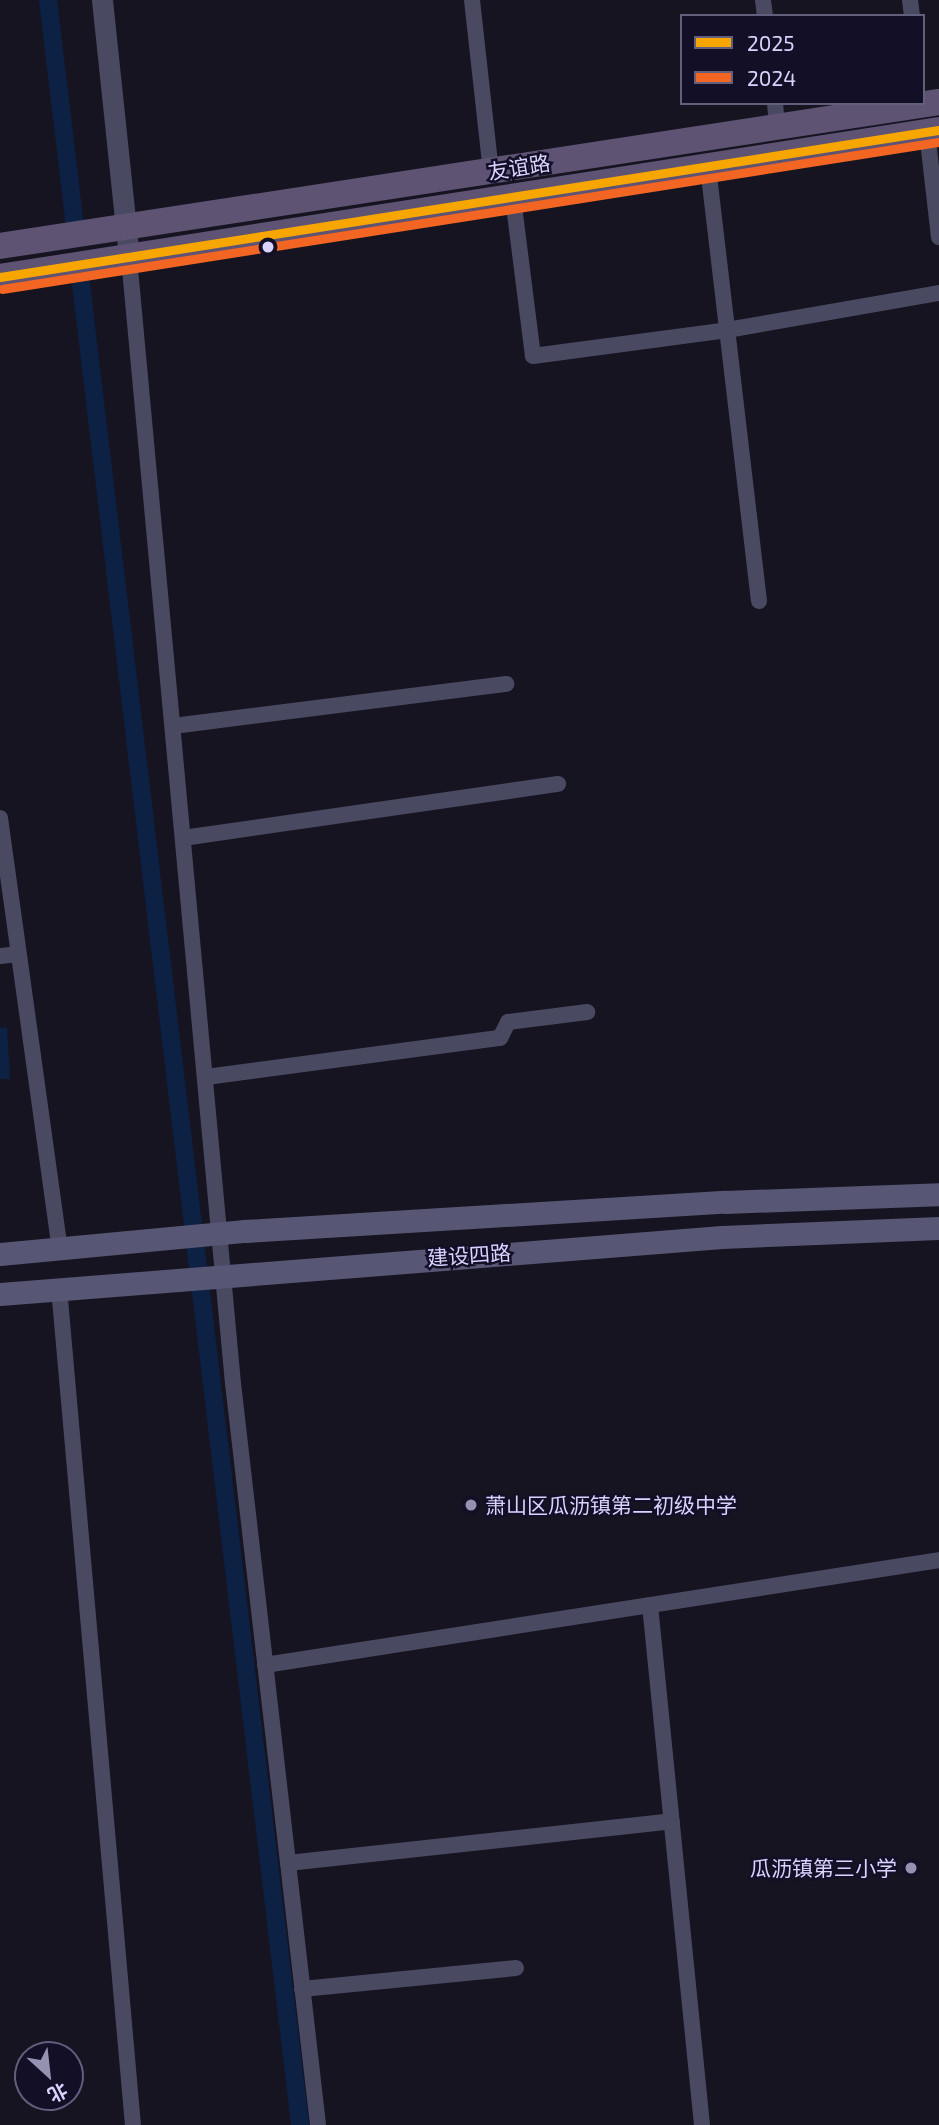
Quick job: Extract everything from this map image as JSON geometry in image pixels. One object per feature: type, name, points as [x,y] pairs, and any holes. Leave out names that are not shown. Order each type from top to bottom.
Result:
[{"type":"main road","name":"友谊路","points":[[0,246],[491,172],[776,115],[903,105]]},
{"type":"main road","name":"友谊路","points":[[0,277],[933,131]]},
{"type":"main road","name":"建设四路","points":[[0,1254],[205,1235],[725,1202],[939,1194]]},
{"type":"main road","name":"建设四路","points":[[0,1294],[210,1274],[722,1237],[939,1228]]},
{"type":"street","points":[[102,0],[127,228],[118,260],[173,726],[233,1383],[318,2125]]},
{"type":"street","points":[[472,0],[491,172]]},
{"type":"street","points":[[933,131],[939,237]]},
{"type":"street","points":[[708,167],[759,601]]},
{"type":"street","points":[[513,198],[533,356],[727,330],[939,293]]},
{"type":"street","points":[[173,726],[506,684]]},
{"type":"street","points":[[183,838],[558,783]]},
{"type":"street","points":[[0,818],[60,1248]]},
{"type":"street","points":[[0,956],[18,954]]},
{"type":"street","points":[[206,1077],[500,1038],[508,1022],[587,1012]]},
{"type":"street","points":[[60,1288],[133,2125]]},
{"type":"street","points":[[265,1665],[939,1560]]},
{"type":"street","points":[[650,1605],[702,2125]]},
{"type":"street","points":[[288,1863],[672,1821]]},
{"type":"street","points":[[302,1989],[516,1968]]},
{"type":"water","points":[[7,1027],[10,1079],[0,1079],[0,1028]]},
{"type":"waterway","points":[[48,0],[75,226]]},
{"type":"waterway","points":[[80,276],[300,2125]]},
{"type":"transit line","name":"2025","points":[[0,277],[939,130]]},
{"type":"transit line","name":"2024","points":[[2,289],[939,142]]},
{"type":"place","name":"萧山区瓜沥镇第二初级中学","points":[[471,1505]]},
{"type":"place","name":"瓜沥镇第三小学","points":[[911,1868]]}]
